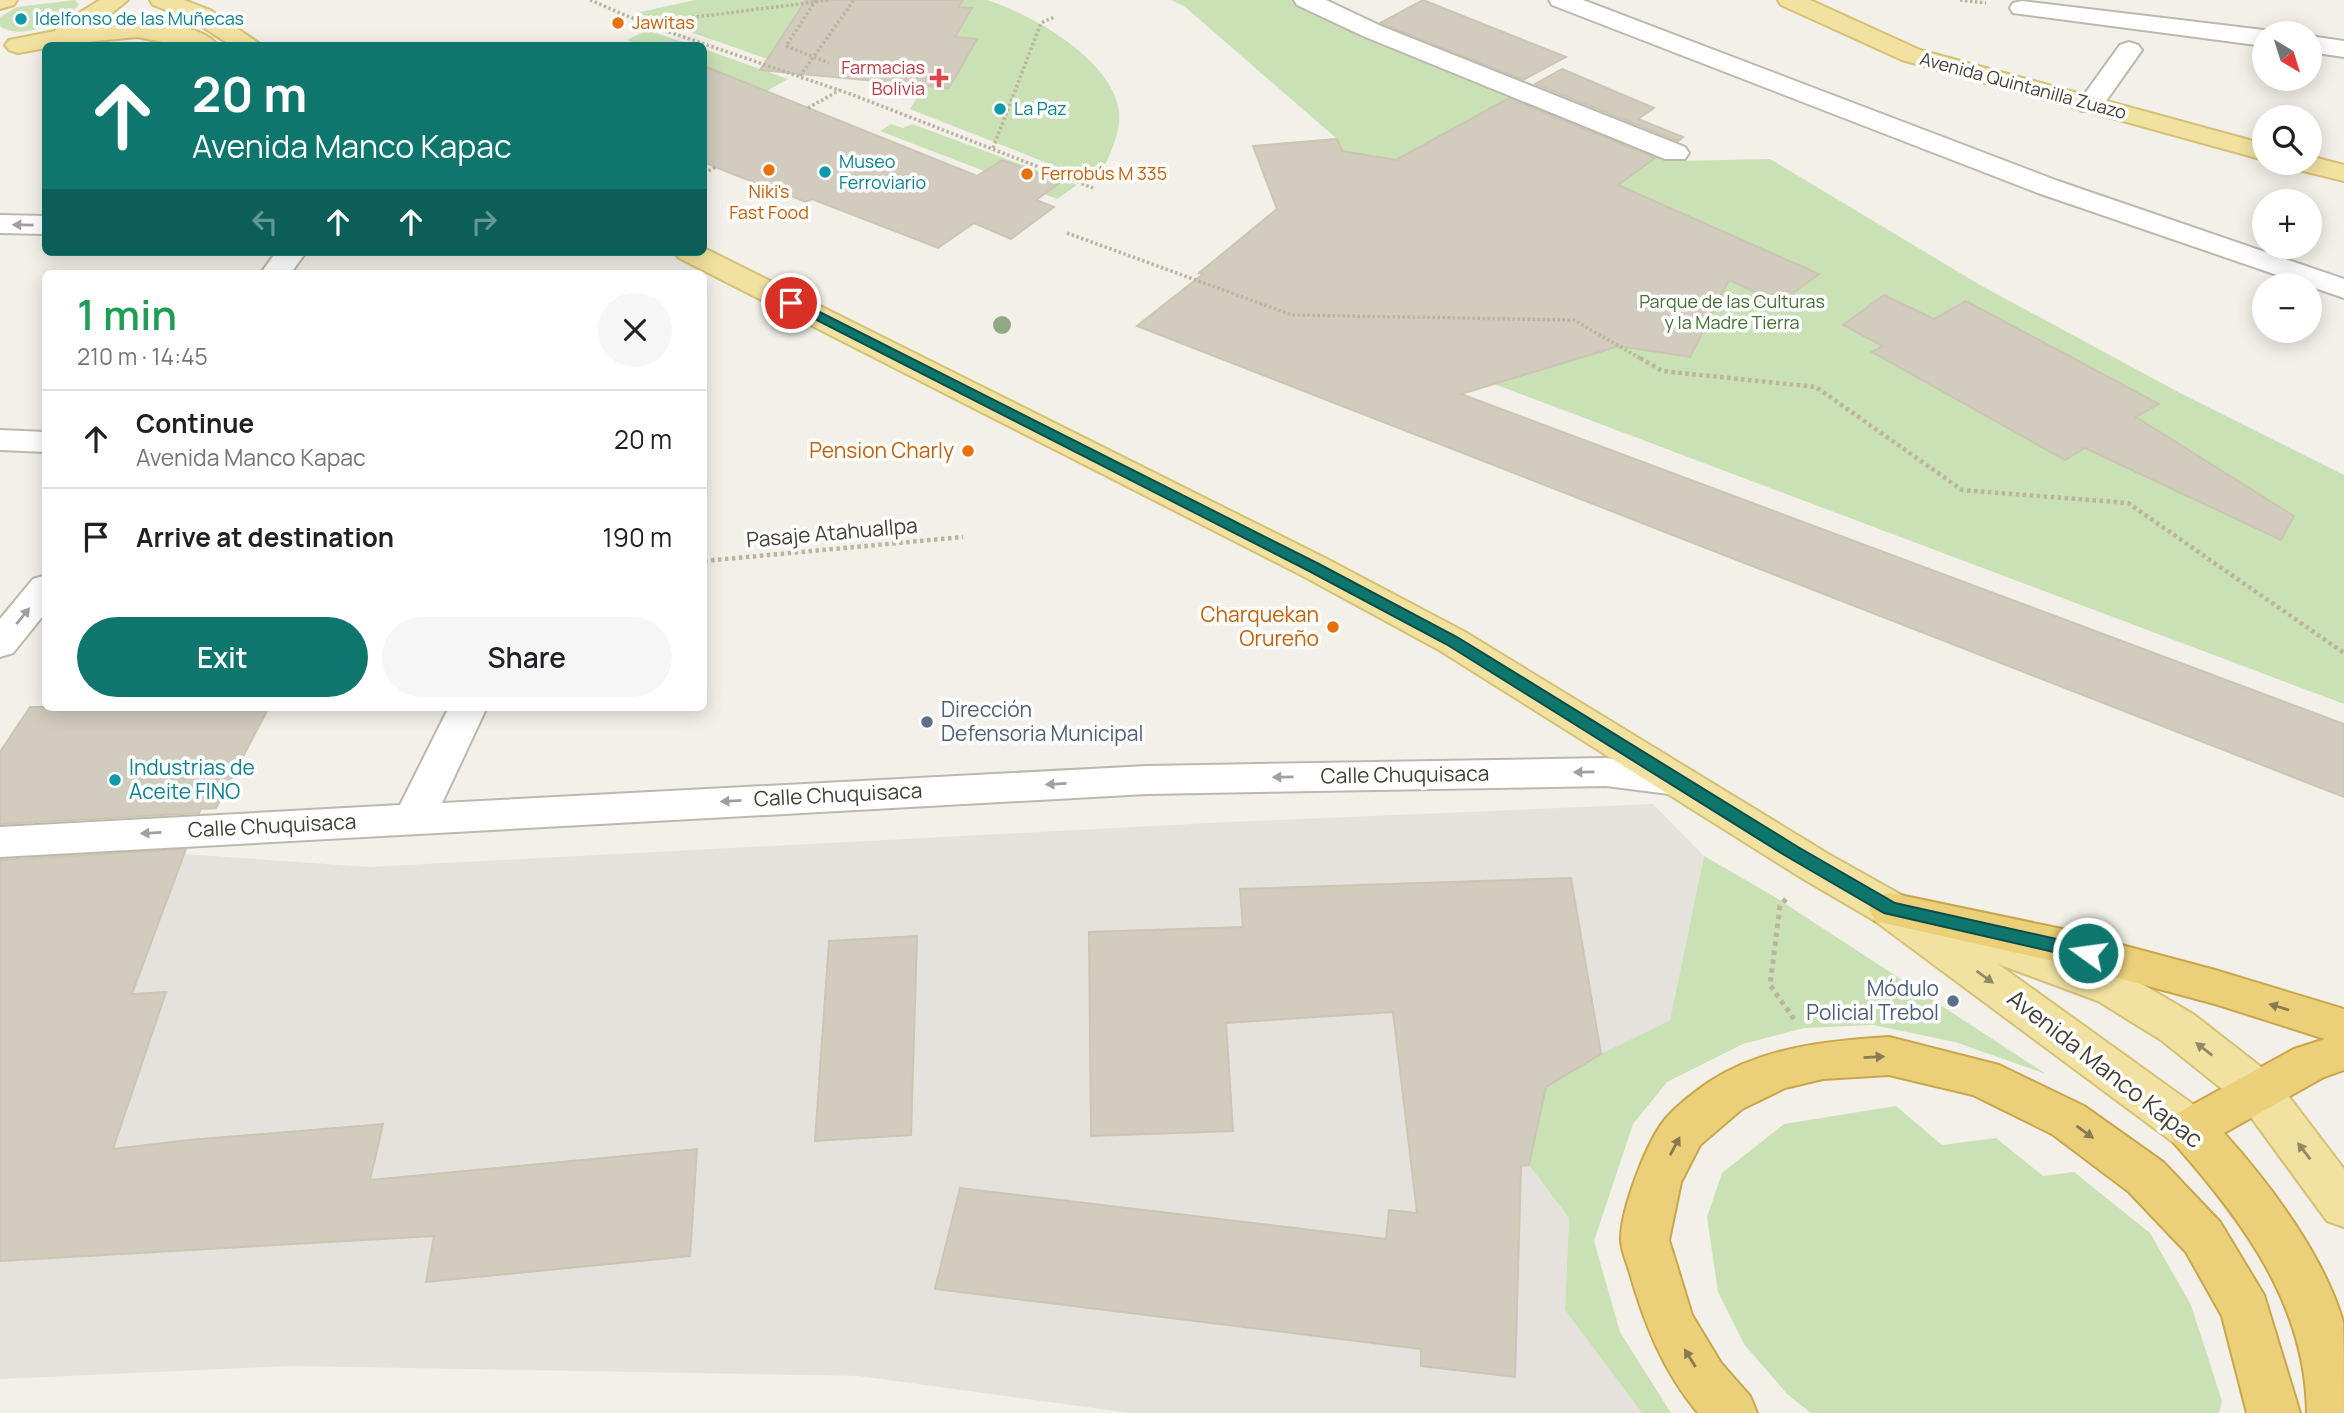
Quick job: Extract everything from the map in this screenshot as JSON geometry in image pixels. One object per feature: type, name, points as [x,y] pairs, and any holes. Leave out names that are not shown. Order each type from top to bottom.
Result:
[{"type":"highway","points":[[1890,909],[2062,946],[2215,987],[2344,1027]]},
{"type":"highway","points":[[2191,1129],[2310,1062],[2344,1052]]},
{"type":"highway","points":[[1731,1413],[1703,1380],[1669,1323],[1645,1240],[1657,1181],[1683,1131],[1726,1096],[1775,1072],[1823,1060],[1889,1056],[1983,1078],[2068,1119],[2146,1177],[2203,1237],[2246,1311],[2269,1404],[2274,1413]]},
{"type":"highway","name":"Avenida Manco Kapac","points":[[2191,1129],[2241,1182],[2298,1260],[2318,1301],[2337,1354],[2338,1400],[2333,1413]]},
{"type":"main road","points":[[6,46],[81,24],[116,0]]},
{"type":"main road","points":[[162,0],[201,15],[245,42]]},
{"type":"main road","name":"Avenida Quintanilla Zuazo","points":[[1790,0],[1911,55],[2252,149]]},
{"type":"main road","points":[[6,46],[140,29],[179,34],[197,42]]},
{"type":"main road","points":[[2322,167],[2344,173]]},
{"type":"main road","name":"Avenida Manco Kapac","points":[[697,256],[1314,567],[1440,635],[1815,866],[1890,909],[2191,1129]]},
{"type":"main road","name":"Avenida Manco Kapac","points":[[1890,909],[2114,989],[2177,1027],[2258,1091],[2344,1206]]},
{"type":"street","points":[[1306,0],[1372,31],[1675,153]]},
{"type":"street","points":[[1561,0],[2047,190],[2185,239],[2344,289]]},
{"type":"street","points":[[2022,8],[2252,37]]},
{"type":"street","points":[[2322,45],[2344,48]]},
{"type":"street","points":[[2090,105],[2129,50]]},
{"type":"street","points":[[0,224],[42,225]]},
{"type":"street","points":[[0,440],[42,442]]},
{"type":"street","points":[[0,644],[42,592]]},
{"type":"street","points":[[415,817],[466,711]]},
{"type":"street","name":"Calle Chuquisaca","points":[[0,842],[415,817],[1147,780],[1606,772],[1676,781]]},
{"type":"path","points":[[590,0],[701,42]]},
{"type":"path","points":[[816,0],[786,46],[829,64]]},
{"type":"path","points":[[646,23],[831,0]]},
{"type":"path","points":[[800,76],[854,0]]},
{"type":"path","points":[[993,148],[1041,23],[1054,17]]},
{"type":"path","points":[[707,44],[840,90],[1093,188]]},
{"type":"path","points":[[808,108],[840,90]]},
{"type":"path","points":[[707,172],[716,167]]},
{"type":"path","points":[[1067,233],[1292,314],[1574,320],[1662,371],[1816,387],[1962,490],[2128,503],[2344,653]]},
{"type":"path","name":"Pasaje Atahuallpa","points":[[707,561],[963,537]]},
{"type":"path","points":[[1815,866],[1780,906],[1770,985],[1823,1060]]},
{"type":"shaded area","points":[[1653,804],[1704,856],[1670,1020],[1601,1054],[1529,1165],[1569,1218],[1565,1310],[1642,1413],[1130,1413],[859,1376],[291,1366],[0,1379],[0,866],[184,854],[369,867],[1229,822]]},
{"type":"green space","points":[[75,0],[79,4],[76,8],[40,28],[18,32],[0,26],[0,17],[17,7]]},
{"type":"green space","points":[[695,0],[987,0],[1025,16],[1067,41],[1102,74],[1113,92],[1119,111],[1118,129],[1112,148],[1095,182],[910,109],[925,85],[949,87],[977,40],[955,37],[972,8],[865,11],[819,77],[636,13]]},
{"type":"green space","name":"Parque de las Culturas y la Madre Tierra","points":[[1171,0],[1291,0],[1556,110],[1570,132],[1596,129],[1675,161],[1770,159],[1980,285],[2180,393],[2344,475],[2344,704],[1199,273],[1277,208],[1253,146],[1336,138],[1184,6]]},
{"type":"green space","points":[[647,30],[683,42],[633,42],[627,40]]},
{"type":"green space","points":[[707,50],[788,79],[767,91],[707,69]]},
{"type":"green space","points":[[891,124],[903,128],[912,124],[1077,185],[1057,199],[880,131]]},
{"type":"green space","points":[[1704,856],[1775,897],[2046,1074],[1955,1042],[1873,1025],[1804,1028],[1743,1044],[1667,1082],[1633,1124],[1594,1241],[1620,1332],[1671,1413],[1642,1413],[1565,1310],[1569,1218],[1529,1165],[1546,1087],[1601,1054],[1670,1020]]},
{"type":"green space","points":[[1896,1106],[1942,1145],[1996,1138],[2043,1176],[2074,1172],[2150,1233],[2191,1305],[2222,1401],[2219,1413],[1811,1413],[1787,1394],[1744,1344],[1718,1292],[1707,1217],[1722,1173],[1784,1124]]},
{"type":"building","points":[[806,0],[963,0],[958,7],[972,8],[955,37],[977,39],[949,88],[760,70]]},
{"type":"building","points":[[1423,0],[1566,57],[1523,80],[1380,23]]},
{"type":"building","points":[[707,67],[977,176],[1002,160],[1061,182],[1036,200],[1054,207],[1011,239],[974,223],[938,248],[812,199],[806,202],[707,163]]},
{"type":"building","points":[[1562,69],[1654,108],[1638,119],[1683,137],[1678,141],[1535,84]]},
{"type":"building","points":[[1509,98],[1655,158],[1618,185],[1819,274],[1779,303],[1729,280],[1690,357],[1619,346],[1461,394],[2344,724],[2344,797],[1137,326],[1203,274],[1199,273],[1277,209],[1253,146],[1337,139],[1342,151],[1396,160]]},
{"type":"building","points":[[1884,295],[1934,319],[1966,301],[2159,404],[2136,417],[2294,516],[2281,540],[2085,448],[2065,460],[1872,352],[1883,346],[1843,325]]},
{"type":"building","name":"Industrias de Aceite FINO","points":[[30,707],[42,707],[42,711],[267,711],[216,808],[201,809],[199,813],[0,824],[0,752]]},
{"type":"building","points":[[186,849],[132,994],[166,992],[113,1149],[383,1124],[370,1180],[697,1149],[690,1256],[426,1282],[434,1236],[0,1261],[0,860]]},
{"type":"building","points":[[1571,878],[1601,1054],[1546,1087],[1529,1165],[1521,1166],[1515,1377],[1421,1366],[1421,1349],[935,1289],[960,1188],[1386,1239],[1389,1210],[1417,1213],[1393,1012],[1226,1023],[1233,1131],[1091,1136],[1089,932],[1243,927],[1240,889]]},
{"type":"building","points":[[917,936],[911,1135],[815,1141],[829,941]]},
{"type":"place","name":"Idelfonso de las Muñecas","points":[[21,19]]},
{"type":"place","name":"Jawitas","points":[[618,23]]},
{"type":"place","name":"Farmacias Bolivia","points":[[939,78]]},
{"type":"place","name":"La Paz","points":[[1000,109]]},
{"type":"place","name":"Niki's Fast Food","points":[[769,170]]},
{"type":"place","name":"Museo Ferroviario","points":[[825,172]]},
{"type":"place","name":"Ferrobús M 335","points":[[1027,174]]},
{"type":"place","name":"Pension Charly","points":[[968,451]]},
{"type":"place","name":"Charquekan Orureño","points":[[1333,627]]},
{"type":"place","name":"Dirección Defensoria Municipal","points":[[927,722]]},
{"type":"place","name":"Industrias de Aceite FINO","points":[[115,780]]},
{"type":"place","name":"Módulo Policial Trebol","points":[[1953,1001]]},
{"type":"route","points":[[791,303],[1314,567],[1452,641],[1792,852],[1890,909],[2088,953]]}]
